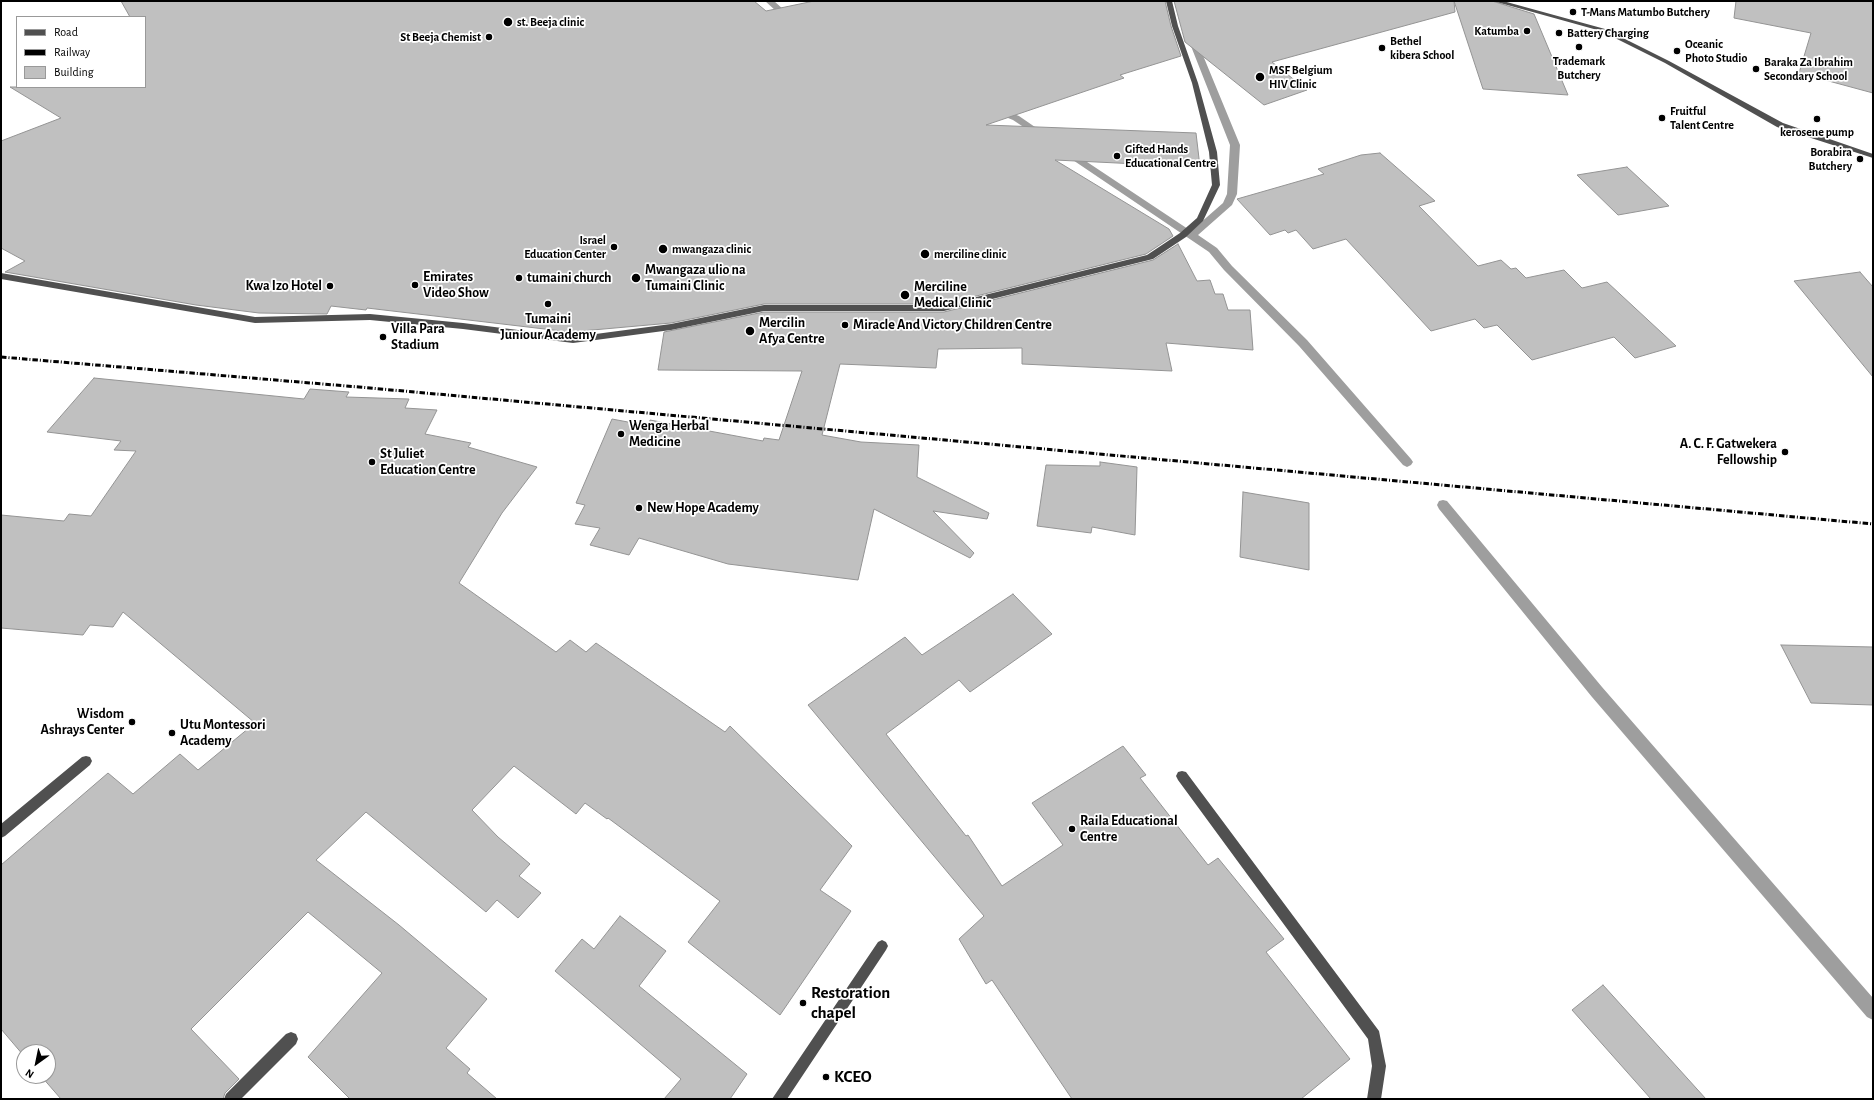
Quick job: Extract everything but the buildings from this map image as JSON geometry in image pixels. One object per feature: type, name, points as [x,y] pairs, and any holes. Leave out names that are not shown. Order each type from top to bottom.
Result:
[{"type":"street","points":[[1,276],[255,320],[370,317],[463,326],[573,340],[671,327],[764,308],[944,308],[1150,257],[1183,235],[1200,219],[1216,185],[1213,152],[1197,90],[1175,26],[1169,1]]},
{"type":"street","points":[[1496,1],[1603,30],[1667,62],[1780,125],[1873,156]]},
{"type":"street","points":[[1,832],[86,761]]},
{"type":"street","points":[[1182,776],[1374,1036],[1379,1066],[1374,1099]]},
{"type":"street","points":[[779,1099],[882,946]]},
{"type":"street","points":[[231,1099],[291,1039]]},
{"type":"waterway","points":[[769,1],[790,19]]},
{"type":"waterway","points":[[1191,36],[1235,145],[1232,194],[1227,205],[1191,236]]},
{"type":"waterway","points":[[996,110],[1016,118],[1043,136]]},
{"type":"waterway","points":[[1066,152],[1191,236]]},
{"type":"waterway","points":[[1191,236],[1213,250],[1228,268],[1303,343],[1407,462]]},
{"type":"waterway","points":[[1443,505],[1597,692],[1873,1011]]},
{"type":"railway","points":[[1,357],[359,387],[1873,524]]},
{"type":"place","name":"T-Mans Matumbo Butchery","points":[[1573,12]]},
{"type":"place","name":"st. Beeja clinic","points":[[508,22]]},
{"type":"place","name":"Katumba","points":[[1527,31]]},
{"type":"place","name":"Battery Charging","points":[[1559,33]]},
{"type":"place","name":"St Beeja Chemist","points":[[489,37]]},
{"type":"place","name":"Trademark Butchery","points":[[1579,47]]},
{"type":"place","name":"Bethel kibera School","points":[[1382,48]]},
{"type":"place","name":"Oceanic Photo Studio","points":[[1677,51]]},
{"type":"place","name":"Baraka Za Ibrahim Secondary School","points":[[1756,69]]},
{"type":"place","name":"MSF Belgium HIV Clinic","points":[[1260,77]]},
{"type":"place","name":"Fruitful Talent Centre","points":[[1662,118]]},
{"type":"place","name":"kerosene pump","points":[[1817,119]]},
{"type":"place","name":"Gifted Hands Educational Centre","points":[[1117,156]]},
{"type":"place","name":"Borabira Butchery","points":[[1860,159]]},
{"type":"place","name":"Israel Education Center","points":[[614,247]]},
{"type":"place","name":"mwangaza clinic","points":[[663,249]]},
{"type":"place","name":"merciline clinic","points":[[925,254]]},
{"type":"place","name":"tumaini church","points":[[519,278]]},
{"type":"place","name":"Mwangaza ulio na Tumaini Clinic","points":[[636,278]]},
{"type":"place","name":"Emirates Video Show","points":[[415,285]]},
{"type":"place","name":"Kwa Izo Hotel","points":[[330,286]]},
{"type":"place","name":"Merciline Medical Clinic","points":[[905,295]]},
{"type":"place","name":"Tumaini Juniour Academy","points":[[548,304]]},
{"type":"place","name":"Miracle And Victory Children Centre","points":[[845,325]]},
{"type":"place","name":"Mercilin Afya Centre","points":[[750,331]]},
{"type":"place","name":"Villa Para Stadium","points":[[383,337]]},
{"type":"place","name":"Wenga Herbal Medicine","points":[[621,434]]},
{"type":"place","name":"A. C. F. Gatwekera Fellowship","points":[[1785,452]]},
{"type":"place","name":"St Juliet Education Centre","points":[[372,462]]},
{"type":"place","name":"New Hope Academy","points":[[639,508]]},
{"type":"place","name":"Wisdom Ashrays Center","points":[[132,722]]},
{"type":"place","name":"Utu Montessori Academy","points":[[172,733]]},
{"type":"place","name":"Raila Educational Centre","points":[[1072,829]]},
{"type":"place","name":"Restoration chapel","points":[[803,1003]]},
{"type":"place","name":"KCEO","points":[[826,1077]]}]
